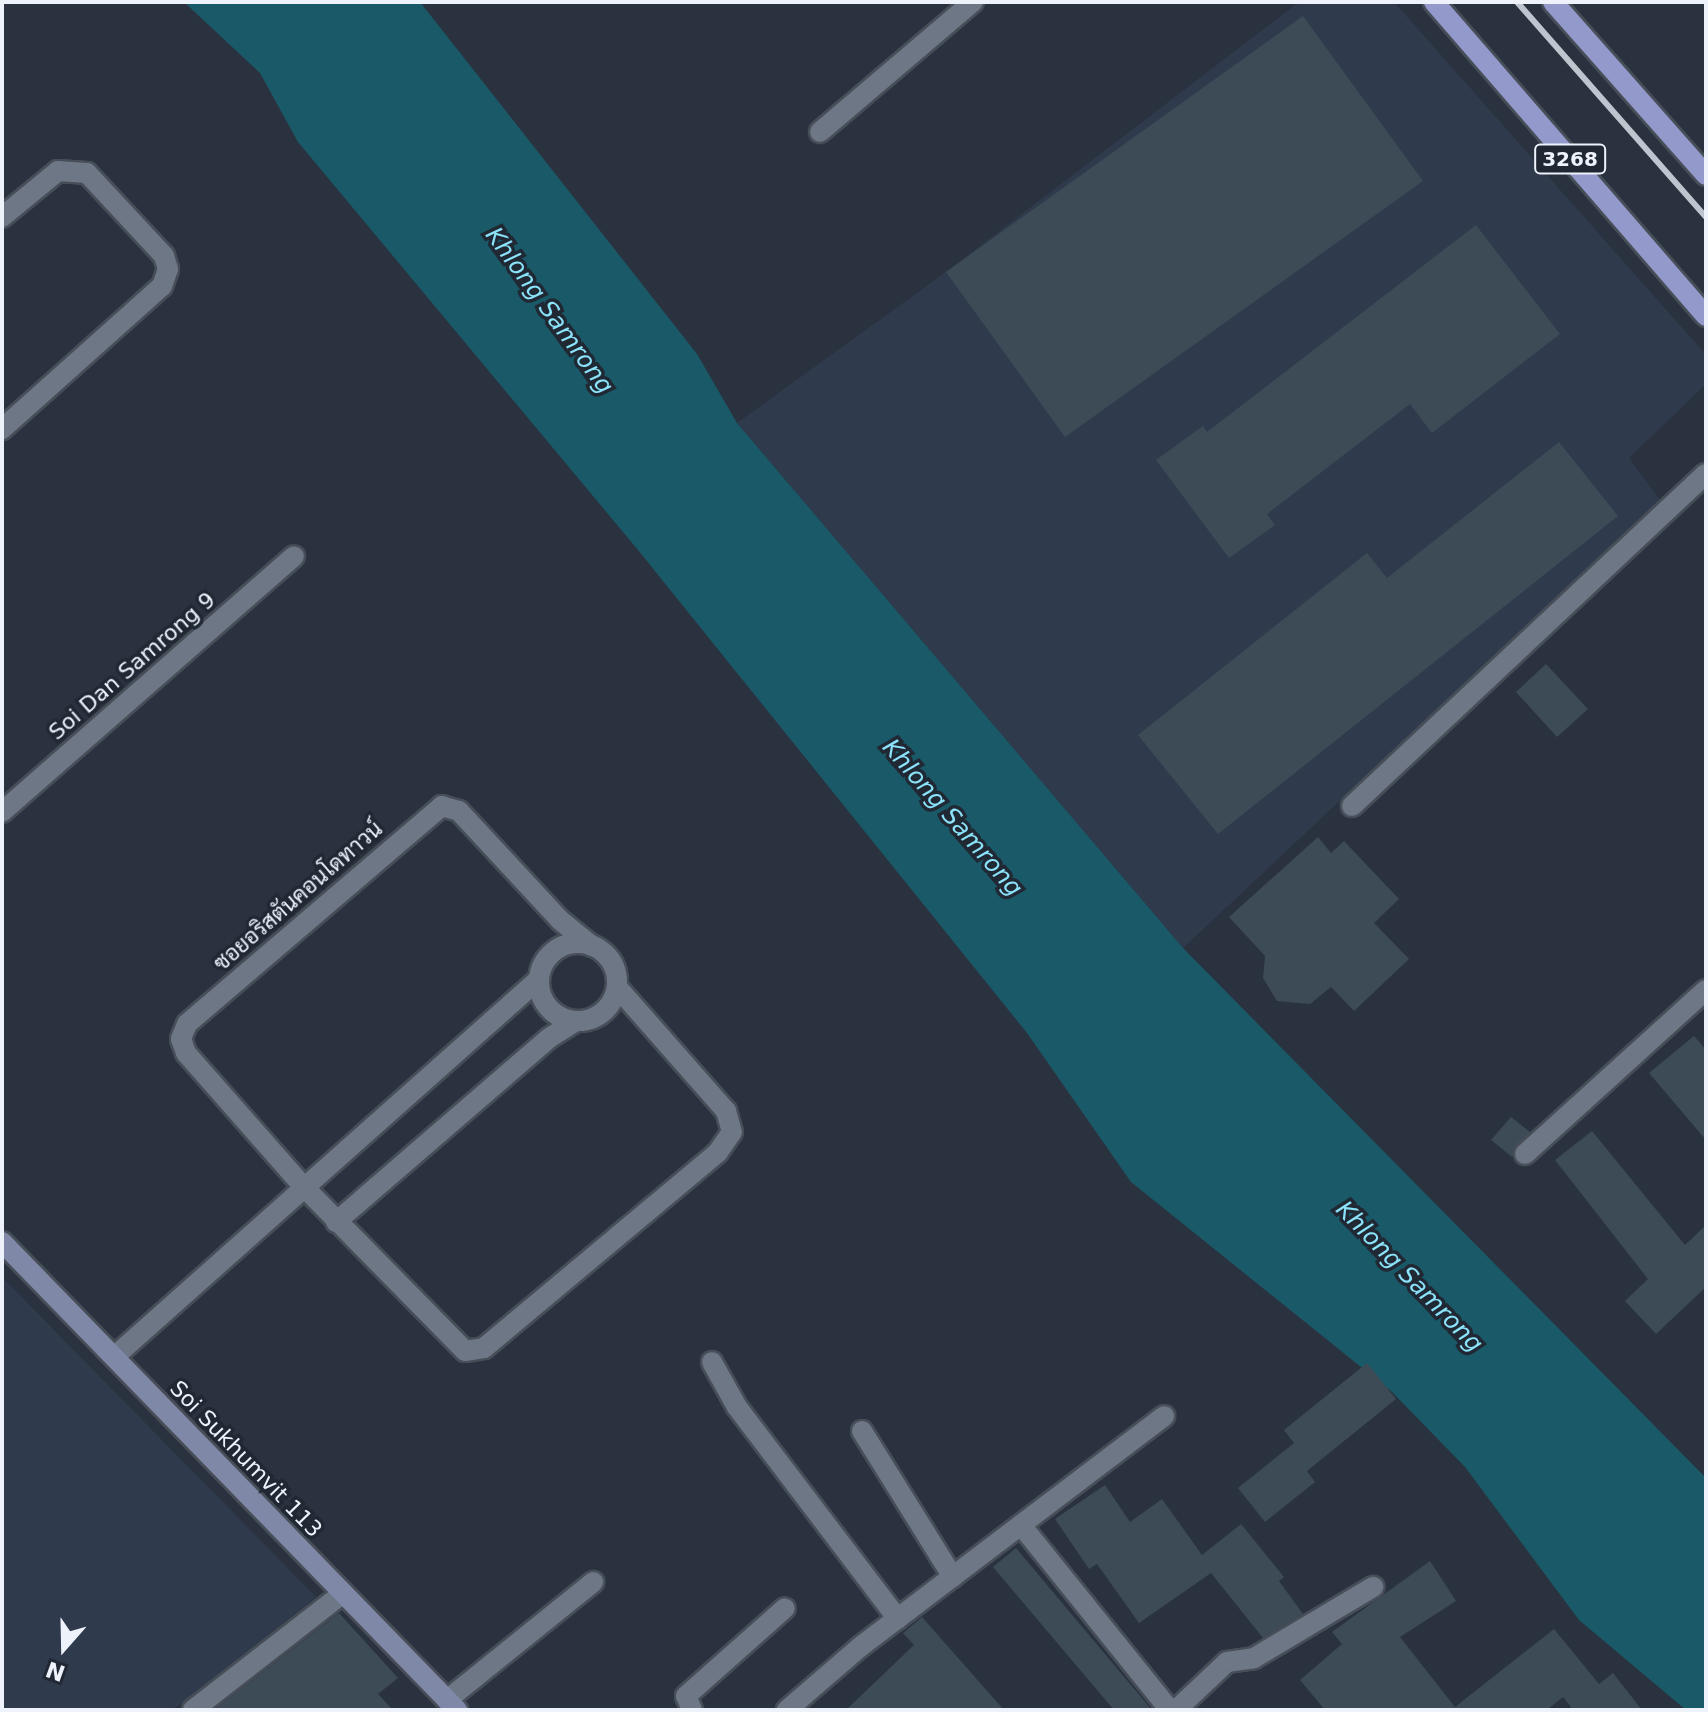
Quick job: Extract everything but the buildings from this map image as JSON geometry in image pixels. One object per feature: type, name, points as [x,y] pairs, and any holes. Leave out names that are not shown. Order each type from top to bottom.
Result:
[{"type":"main road","name":"3268","points":[[1434,2],[1706,316]]},
{"type":"main road","points":[[1553,2],[1706,175]]},
{"type":"main road","name":"Soi Sukhumvit 113","points":[[2,1242],[452,1705]]},
{"type":"street","points":[[820,132],[973,2]]},
{"type":"street","points":[[2,217],[43,179],[74,170],[87,173],[164,256],[168,269],[162,286],[2,429]]},
{"type":"street","points":[[1352,806],[1706,474]]},
{"type":"street","name":"Soi Dan Samrong 9","points":[[2,812],[294,556]]},
{"type":"street","name":"ซอยอริสตันคอนโดทาวน์","points":[[442,806],[459,811],[560,920],[592,946],[611,963],[617,987],[726,1111],[732,1132],[718,1152],[484,1348],[465,1351],[449,1340],[303,1186],[186,1053],[181,1039],[187,1024],[426,816],[442,806]]},
{"type":"street","points":[[114,1357],[539,979],[554,951],[579,943],[592,946]]},
{"type":"street","points":[[539,979],[550,1009],[576,1021]]},
{"type":"street","points":[[336,1222],[549,1038],[576,1021],[606,1009],[617,987]]},
{"type":"street","points":[[1525,1154],[1706,990]]},
{"type":"street","points":[[712,1362],[737,1407],[898,1619]]},
{"type":"street","points":[[787,1710],[898,1619],[1164,1416]]},
{"type":"street","points":[[862,1431],[953,1577]]},
{"type":"street","points":[[1021,1525],[1173,1710],[1227,1662],[1254,1658],[1373,1587]]},
{"type":"street","points":[[452,1705],[593,1582]]},
{"type":"street","points":[[193,1710],[342,1594]]},
{"type":"street","points":[[692,1710],[686,1696],[785,1608]]},
{"type":"shaded area","points":[[1299,2],[1394,2],[1706,355],[1706,384],[1629,458],[1660,500],[1183,948],[737,423],[946,272]]},
{"type":"shaded area","points":[[2,1277],[316,1597],[173,1710],[2,1710]]},
{"type":"water","name":"Khlong Samrong","points":[[184,2],[420,2],[697,354],[737,423],[1183,948],[1706,1478],[1706,1710],[1686,1710],[1579,1620],[1465,1467],[1392,1392],[1131,1182],[1027,1033],[638,550],[298,142],[260,73]]},
{"type":"railway","points":[[1517,2],[1706,217]]}]
